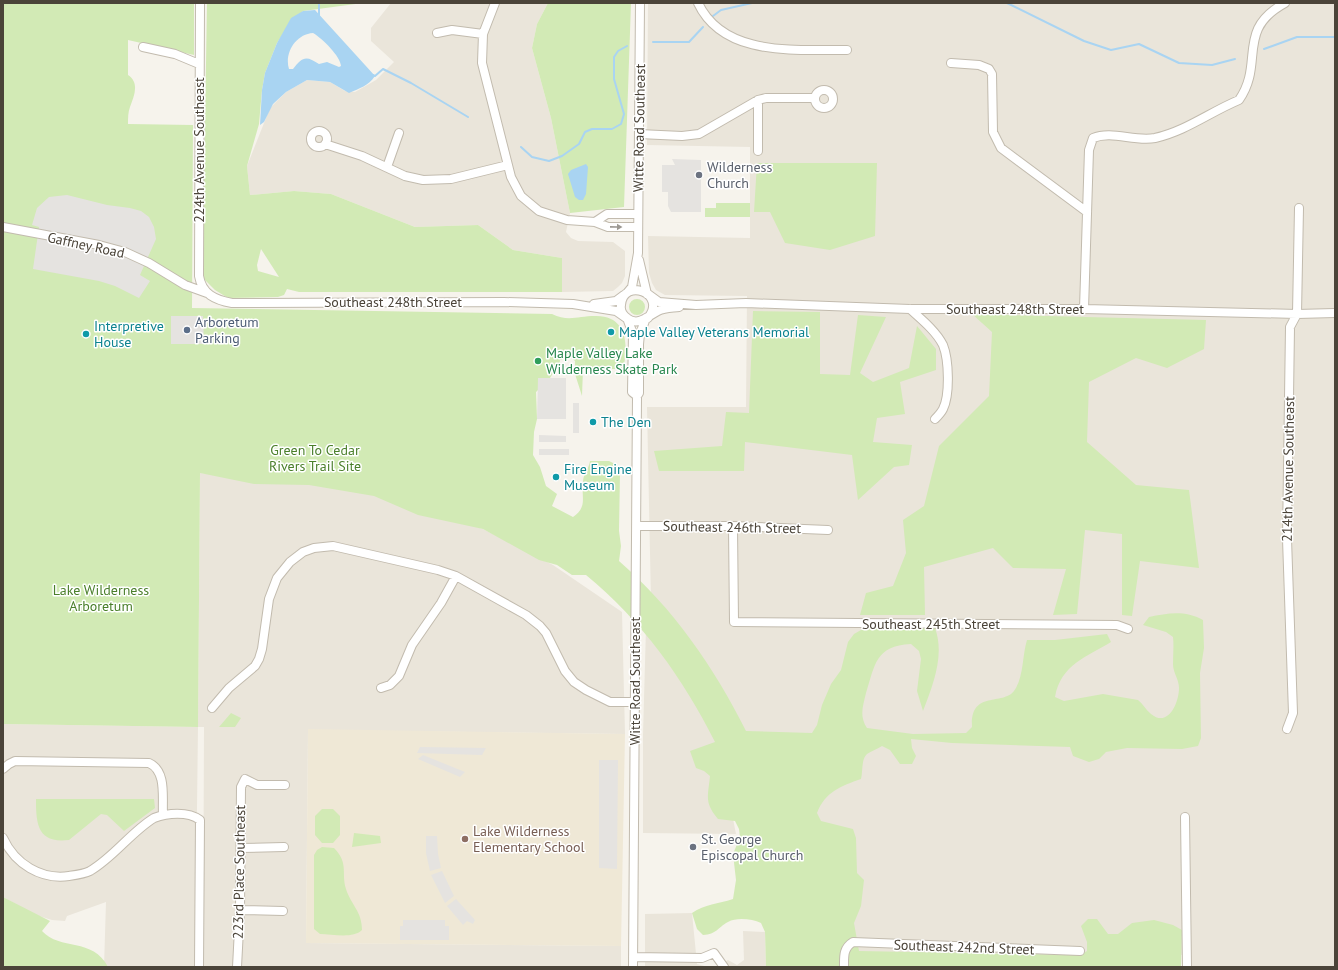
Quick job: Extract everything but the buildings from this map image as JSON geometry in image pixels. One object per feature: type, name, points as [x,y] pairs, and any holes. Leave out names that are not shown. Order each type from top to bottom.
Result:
[{"type":"street","name":"224th Avenue Southeast","points":[[200,3],[198,276],[201,286],[208,294]]},
{"type":"street","points":[[495,3],[483,34],[482,63],[508,165],[516,188],[528,203],[539,211],[567,220],[595,222],[608,226],[638,227]]},
{"type":"street","name":"Witte Road Southeast","points":[[626,294],[631,288],[634,279],[638,253],[640,3]]},
{"type":"street","points":[[698,3],[705,16],[714,24],[742,42],[769,48],[847,50]]},
{"type":"street","points":[[1084,309],[1089,150],[1093,138],[1101,135],[1152,138],[1174,133],[1196,123],[1221,107],[1240,100],[1250,81],[1252,62],[1251,53],[1255,33],[1266,17],[1276,8],[1285,3]]},
{"type":"street","points":[[437,33],[452,30],[483,34]]},
{"type":"street","points":[[143,47],[175,54],[199,64]]},
{"type":"street","points":[[951,63],[979,65],[989,69],[992,74],[992,132],[1001,148],[1087,212]]},
{"type":"street","points":[[639,134],[682,136],[699,134],[758,100],[766,98],[815,98]]},
{"type":"street","points":[[758,100],[758,150]]},
{"type":"street","points":[[387,167],[399,133]]},
{"type":"street","points":[[325,144],[349,151],[405,176],[423,180],[436,181],[452,179],[508,165]]},
{"type":"street","name":"214th Avenue Southeast","points":[[1287,729],[1293,713],[1287,540],[1290,327],[1297,314],[1299,208]]},
{"type":"street","points":[[595,222],[607,214],[638,214]]},
{"type":"street","name":"Gaffney Road","points":[[3,228],[98,245],[125,252],[144,260],[185,285],[208,294]]},
{"type":"street","name":"Witte Road Southeast","points":[[638,253],[644,286],[647,294]]},
{"type":"street","points":[[639,290],[647,294],[652,300],[653,308],[647,318],[637,322],[627,318],[621,309],[621,304],[626,294],[639,290]]},
{"type":"street","name":"Southeast 248th Street","points":[[208,294],[218,300],[232,303],[504,302],[581,305],[616,311],[627,318]]},
{"type":"street","name":"Southeast 248th Street","points":[[581,305],[610,302],[620,299],[626,294]]},
{"type":"street","name":"Southeast 248th Street","points":[[647,294],[659,302],[696,305]]},
{"type":"street","name":"Southeast 248th Street","points":[[647,318],[665,309],[696,305],[746,303],[910,309],[1084,309],[1297,314],[1335,313]]},
{"type":"street","points":[[910,309],[932,330],[942,345],[947,359],[947,399],[943,410],[935,419]]},
{"type":"street","name":"Witte Road Southeast","points":[[627,318],[634,334],[632,392],[637,396]]},
{"type":"street","name":"Witte Road Southeast","points":[[633,967],[637,396],[639,393],[640,334],[647,318]]},
{"type":"street","name":"Southeast 246th Street","points":[[636,526],[733,526],[828,530]]},
{"type":"street","name":"Southeast 245th Street","points":[[733,526],[734,622],[1117,626],[1128,629]]},
{"type":"street","points":[[212,708],[229,688],[255,666],[259,659],[262,649],[269,599],[277,578],[290,562],[303,552],[314,548],[333,546],[438,570],[456,576],[526,615],[540,626],[546,632],[565,671],[574,682],[610,702],[635,702]]},
{"type":"street","points":[[380,688],[390,685],[399,676],[412,645],[442,603],[456,576]]},
{"type":"street","points":[[3,768],[16,761],[149,763],[157,768],[160,774],[163,814]]},
{"type":"street","name":"223rd Place Southeast","points":[[237,967],[240,910],[240,795],[245,779],[257,785],[285,785]]},
{"type":"street","points":[[3,838],[8,849],[19,861],[34,871],[48,876],[65,877],[83,874],[90,871],[148,821],[163,814],[193,815],[200,820],[199,967]]},
{"type":"street","points":[[1185,818],[1187,967]]},
{"type":"street","points":[[241,848],[284,847]]},
{"type":"street","points":[[240,910],[283,910]]},
{"type":"street","name":"Southeast 242nd Street","points":[[844,967],[844,952],[853,942],[1080,951]]},
{"type":"street","points":[[633,957],[702,958],[714,953],[724,967]]},
{"type":"shaded area","points":[[391,3],[548,3],[537,24],[532,48],[551,118],[570,213],[566,232],[571,238],[578,241],[613,242],[625,251],[625,276],[622,283],[613,291],[562,292],[562,258],[513,250],[478,225],[415,227],[331,194],[294,191],[250,195],[247,166],[270,108],[286,92],[307,80],[330,82],[345,91],[355,92],[376,80],[394,62],[371,41],[371,28]]},
{"type":"shaded area","points":[[648,3],[1335,3],[1335,967],[1190,967],[1189,955],[794,952],[786,856],[651,601],[647,407],[746,407],[747,296],[665,295],[656,290],[649,273],[648,236],[750,238],[750,147],[647,145]]},
{"type":"shaded area","points":[[672,159],[701,160],[701,212],[671,212],[668,206],[668,192],[662,192],[662,165],[675,165]]},
{"type":"shaded area","points":[[67,195],[107,205],[130,208],[141,211],[149,217],[154,227],[156,239],[140,275],[150,281],[139,298],[115,286],[99,281],[33,269],[39,227],[32,225],[37,208],[49,197]]},
{"type":"shaded area","name":"Arboretum Parking","points":[[171,316],[203,316],[204,344],[171,344]]},
{"type":"shaded area","points":[[538,378],[566,378],[566,419],[537,419]]},
{"type":"shaded area","points":[[573,403],[579,403],[579,433],[573,433]]},
{"type":"shaded area","points":[[539,435],[566,436],[566,442],[539,442]]},
{"type":"shaded area","points":[[539,449],[569,449],[569,455],[539,455]]},
{"type":"shaded area","points":[[200,473],[350,486],[483,529],[553,565],[622,612],[625,734],[308,730],[306,943],[621,946],[621,967],[203,967],[204,727],[198,727]]},
{"type":"shaded area","points":[[646,627],[717,737],[736,834],[643,833],[643,735]]},
{"type":"shaded area","points":[[3,724],[198,727],[195,967],[104,967],[106,902],[67,916],[65,921],[52,920],[36,915],[3,897]]},
{"type":"shaded area","name":"Lake Wilderness Elementary School","points":[[308,729],[625,734],[621,946],[306,943]]},
{"type":"shaded area","points":[[420,747],[486,748],[482,755],[417,753]]},
{"type":"shaded area","points":[[423,755],[465,772],[460,777],[418,759]]},
{"type":"shaded area","points":[[599,760],[618,760],[617,869],[599,868]]},
{"type":"shaded area","points":[[426,836],[437,836],[438,854],[441,868],[430,871],[426,853]]},
{"type":"shaded area","points":[[442,871],[454,896],[445,903],[431,875]]},
{"type":"shaded area","points":[[456,899],[475,920],[473,924],[467,921],[463,925],[447,906]]},
{"type":"shaded area","points":[[692,913],[697,964],[708,967],[645,967],[645,914]]},
{"type":"shaded area","points":[[403,920],[445,920],[445,926],[449,926],[449,940],[400,940],[400,926],[403,926]]},
{"type":"shaded area","points":[[743,931],[765,932],[766,967],[717,967],[728,960],[737,965],[744,960]]},
{"type":"green space","points":[[3,3],[194,3],[194,55],[128,40],[128,75],[134,82],[135,90],[129,111],[128,124],[193,125],[192,308],[552,314],[563,318],[595,316],[606,317],[614,320],[620,326],[625,341],[626,350],[623,369],[583,369],[582,396],[575,374],[575,361],[572,358],[560,360],[559,369],[555,370],[550,378],[536,392],[537,419],[534,432],[533,455],[540,467],[546,486],[557,494],[552,506],[573,517],[581,509],[583,501],[583,479],[590,461],[609,461],[617,465],[620,473],[619,531],[621,546],[619,561],[657,598],[691,640],[706,661],[734,707],[746,731],[812,733],[817,725],[822,705],[831,684],[841,670],[848,642],[854,634],[861,630],[879,627],[935,628],[938,638],[938,659],[934,680],[923,711],[917,691],[921,659],[919,651],[911,644],[899,646],[883,653],[878,659],[872,674],[862,711],[863,719],[867,728],[913,734],[966,733],[972,727],[973,715],[976,708],[981,703],[1002,698],[1014,691],[1020,679],[1027,640],[1055,640],[1107,634],[1111,642],[1084,657],[1069,669],[1058,686],[1055,697],[1064,701],[1103,694],[1138,700],[1151,714],[1157,718],[1163,718],[1167,716],[1175,707],[1179,688],[1173,667],[1173,637],[1166,632],[1143,625],[1149,617],[1163,614],[1176,613],[1190,615],[1203,620],[1204,648],[1200,673],[1201,738],[1198,746],[1182,749],[1127,748],[1106,752],[1099,759],[1089,762],[1073,756],[1070,747],[952,743],[911,739],[912,748],[916,756],[912,764],[900,764],[890,750],[882,746],[870,752],[864,759],[861,779],[840,787],[834,791],[824,800],[817,813],[821,821],[853,829],[856,838],[857,873],[864,880],[861,906],[854,923],[859,951],[1080,955],[1087,951],[1087,942],[1081,926],[1088,919],[1097,919],[1108,934],[1118,934],[1132,923],[1154,920],[1173,925],[1182,930],[1181,967],[766,967],[765,932],[761,923],[753,920],[736,919],[724,924],[714,932],[703,935],[697,929],[692,913],[707,906],[733,899],[736,880],[733,854],[740,837],[739,829],[735,821],[718,819],[711,808],[708,799],[710,776],[704,771],[696,768],[690,751],[715,742],[689,695],[660,652],[625,612],[586,575],[572,575],[557,565],[539,560],[483,529],[418,515],[374,496],[309,485],[254,484],[200,473],[198,727],[3,724]]},
{"type":"green space","points":[[207,3],[363,3],[303,11],[284,32],[277,43],[265,73],[259,124],[247,166],[250,195],[294,191],[331,194],[415,227],[478,225],[513,250],[562,258],[562,292],[299,292],[287,289],[284,295],[278,297],[228,298],[215,290],[204,279]],"holes":[[[261,249],[279,277],[258,271],[257,265]]]},
{"type":"green space","points":[[548,3],[631,3],[624,207],[570,213],[551,118],[532,48],[537,24]]},
{"type":"green space","points":[[757,163],[877,163],[875,236],[830,250],[785,243],[770,212],[754,212]]},
{"type":"green space","points":[[716,203],[750,203],[750,217],[705,217],[705,208],[716,208]]},
{"type":"green space","points":[[634,299],[640,299],[645,304],[643,313],[640,315],[634,315],[629,310],[629,304]]},
{"type":"green space","points":[[753,311],[820,312],[820,374],[850,375],[858,315],[886,317],[860,373],[873,382],[909,368],[917,326],[936,349],[936,370],[900,382],[905,414],[877,418],[873,442],[912,445],[909,465],[894,467],[858,500],[852,455],[745,442],[744,471],[659,471],[654,451],[722,446],[726,412],[749,413]]},
{"type":"green space","points":[[972,314],[1206,320],[1204,349],[1167,368],[1136,358],[1089,382],[1087,442],[1136,485],[1189,490],[1199,568],[1140,561],[1132,616],[1122,615],[1122,534],[1085,530],[1077,614],[1053,615],[1066,569],[1013,568],[993,548],[924,567],[925,615],[860,615],[866,593],[893,586],[906,553],[903,520],[924,506],[939,446],[989,396],[992,332]]},
{"type":"green space","points":[[231,713],[241,718],[235,727],[219,727]]},
{"type":"green space","points":[[36,799],[154,799],[155,808],[124,831],[107,815],[101,814],[69,840],[58,840],[50,839],[40,830],[38,824]]},
{"type":"green space","points":[[322,809],[333,809],[340,816],[340,835],[333,843],[322,843],[315,835],[315,816]]},
{"type":"green space","points":[[354,833],[380,836],[381,843],[352,847]]},
{"type":"green space","points":[[322,847],[334,848],[342,858],[346,889],[362,923],[362,930],[358,933],[348,935],[320,934],[314,929],[314,855],[317,850]]},
{"type":"green space","points":[[3,897],[50,921],[42,931],[49,937],[94,952],[102,958],[108,967],[3,967]]},
{"type":"water","points":[[315,10],[375,76],[367,84],[349,93],[330,82],[307,80],[286,92],[273,104],[264,122],[260,125],[262,90],[265,73],[277,43],[291,18],[303,11]],"holes":[[[313,33],[317,35],[335,53],[341,66],[339,67],[327,62],[319,64],[307,58],[299,62],[293,69],[289,69],[288,57],[293,45],[301,37],[307,34]]]},
{"type":"water","points":[[586,164],[588,167],[586,194],[583,200],[579,200],[575,197],[568,174],[571,170]]},
{"type":"waterway","points":[[319,3],[319,16]]},
{"type":"waterway","points":[[713,16],[721,10],[752,3]]},
{"type":"waterway","points":[[1007,3],[1084,41],[1111,50],[1139,44],[1179,63],[1212,65],[1235,59]]},
{"type":"waterway","points":[[653,42],[689,42],[703,27]]},
{"type":"waterway","points":[[1264,49],[1297,37],[1335,37]]},
{"type":"waterway","points":[[521,147],[532,157],[549,161],[562,156],[579,144],[585,132],[592,129],[612,129],[621,124],[624,114],[614,79],[614,57],[618,51],[627,46]]},
{"type":"waterway","points":[[373,75],[375,76],[383,69],[411,83],[468,117]]},
{"type":"place","name":"Wilderness Church","points":[[699,175]]},
{"type":"place","name":"Arboretum Parking","points":[[187,330]]},
{"type":"place","name":"Maple Valley Veterans Memorial","points":[[611,332]]},
{"type":"place","name":"Interpretive House","points":[[86,334]]},
{"type":"place","name":"Maple Valley Lake Wilderness Skate Park","points":[[538,361]]},
{"type":"place","name":"The Den","points":[[593,422]]},
{"type":"place","name":"Fire Engine Museum","points":[[556,477]]},
{"type":"place","name":"Lake Wilderness Elementary School","points":[[465,839]]},
{"type":"place","name":"St. George Episcopal Church","points":[[693,847]]},
{"type":"park label","name":"Green To Cedar Rivers Trail Site","points":[[315,458]]},
{"type":"park label","name":"Lake Wilderness Arboretum","points":[[101,598]]}]
